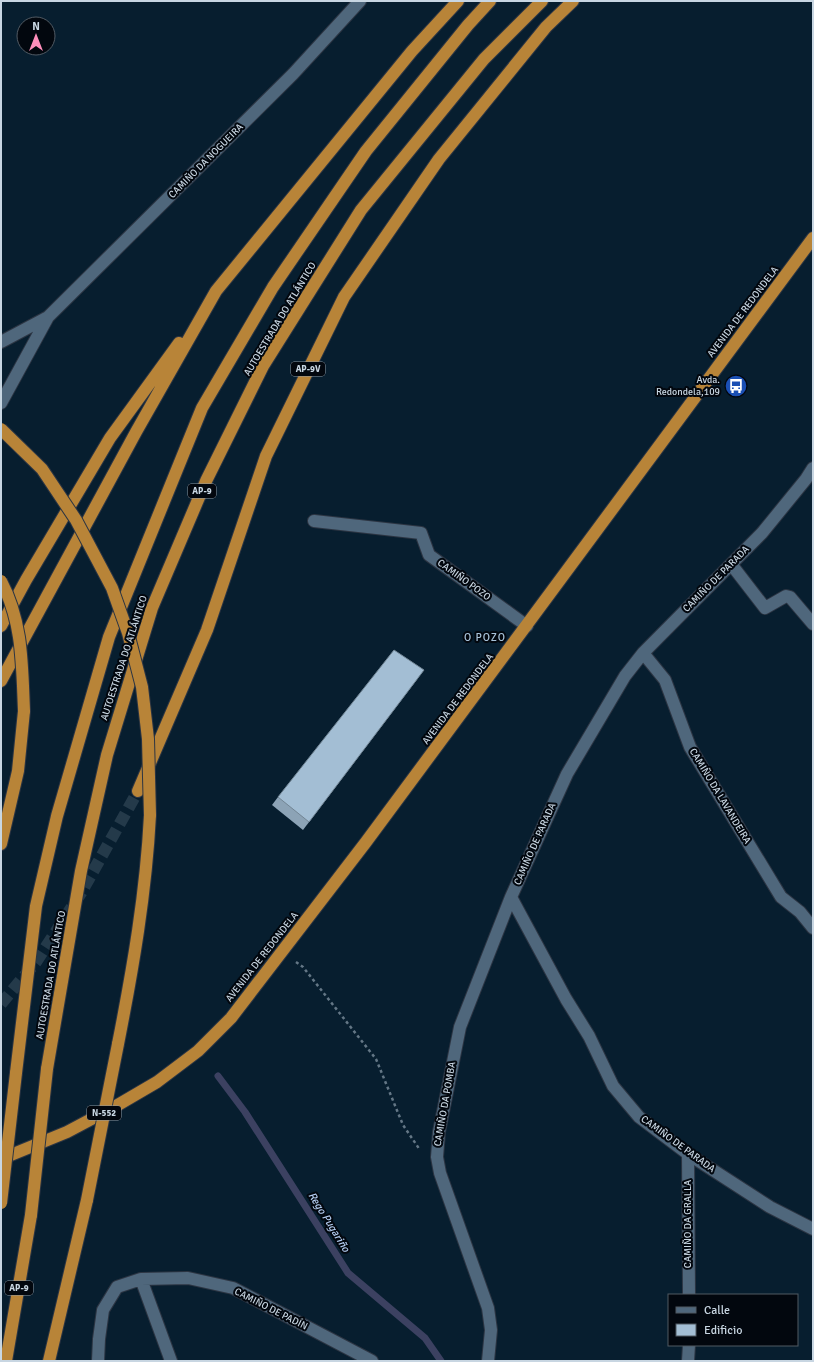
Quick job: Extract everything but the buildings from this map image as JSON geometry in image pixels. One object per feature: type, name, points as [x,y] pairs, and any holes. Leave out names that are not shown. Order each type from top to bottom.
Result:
[{"type":"highway","points":[[1,626],[26,580],[110,438],[216,291],[412,51],[458,1]]},
{"type":"highway","name":"AUTOESTRADA DO ATLÁNTICO","points":[[1,1203],[36,906],[57,816],[109,637],[202,408],[272,287],[366,151],[468,25],[490,1]]},
{"type":"highway","name":"AUTOESTRADA DO ATLÁNTICO","points":[[6,1361],[31,1215],[47,1069],[80,871],[107,755],[152,608],[206,481],[263,366],[361,210],[484,59],[542,1]]},
{"type":"highway","name":"AP-9V","points":[[138,791],[207,630],[266,456],[344,297],[439,159],[546,27],[573,1]]},
{"type":"highway","name":"AVENIDA DE REDONDELA","points":[[1,1159],[67,1132],[157,1082],[198,1051],[231,1018],[281,951],[371,836],[813,238]]},
{"type":"highway","points":[[1,681],[136,432],[216,291]]},
{"type":"highway","points":[[1,428],[42,469],[76,520],[112,588],[128,634],[142,687],[148,739],[150,815],[148,863],[135,958],[87,1200],[49,1361]]},
{"type":"highway","points":[[1,581],[14,610],[20,636],[24,711],[18,771],[1,844]]},
{"type":"street","name":"CAMIÑO DA NOGUEIRA","points":[[1,403],[48,317],[293,74],[360,1]]},
{"type":"street","name":"CAMIÑO DA NOGUEIRA","points":[[1,342],[48,317]]},
{"type":"street","name":"CAMIÑO DE PARADA","points":[[813,468],[806,479],[762,533],[643,653],[625,676],[567,774],[511,897],[566,999],[589,1036],[614,1086],[639,1117],[688,1154],[770,1206],[813,1229]]},
{"type":"street","name":"CAMIÑO POZO","points":[[314,521],[421,533],[430,555],[527,626]]},
{"type":"street","points":[[731,564],[765,608],[786,596],[790,597],[813,624]]},
{"type":"street","name":"CAMIÑO DA LAVANDEIRA","points":[[643,653],[665,680],[690,747],[781,897],[800,912],[813,928]]},
{"type":"street","name":"CAMIÑO DA POMBA","points":[[488,1361],[490,1330],[488,1308],[440,1173],[437,1157],[439,1132],[460,1027],[511,897]]},
{"type":"street","name":"CAMIÑO DA GRALLA","points":[[688,1154],[689,1294]]},
{"type":"street","name":"CAMIÑO DE PADÍN","points":[[98,1361],[98,1339],[103,1310],[117,1287],[141,1279],[188,1278],[233,1288],[372,1361]]},
{"type":"street","points":[[141,1279],[171,1361]]},
{"type":"street","points":[[688,1361],[689,1346]]},
{"type":"path","points":[[281,951],[303,967],[338,1013],[369,1048],[376,1059],[404,1125],[417,1148],[424,1153],[437,1157]]},
{"type":"waterway","name":"Rego Pugariño","points":[[218,1076],[245,1112],[348,1273],[425,1338],[441,1361]]},
{"type":"tunnel","points":[[1,1004],[36,962],[81,893],[138,791]]},
{"type":"place","name":"Avda. Redondela,109","points":[[736,386]]},
{"type":"district","name":"O POZO","points":[[485,637]]}]
